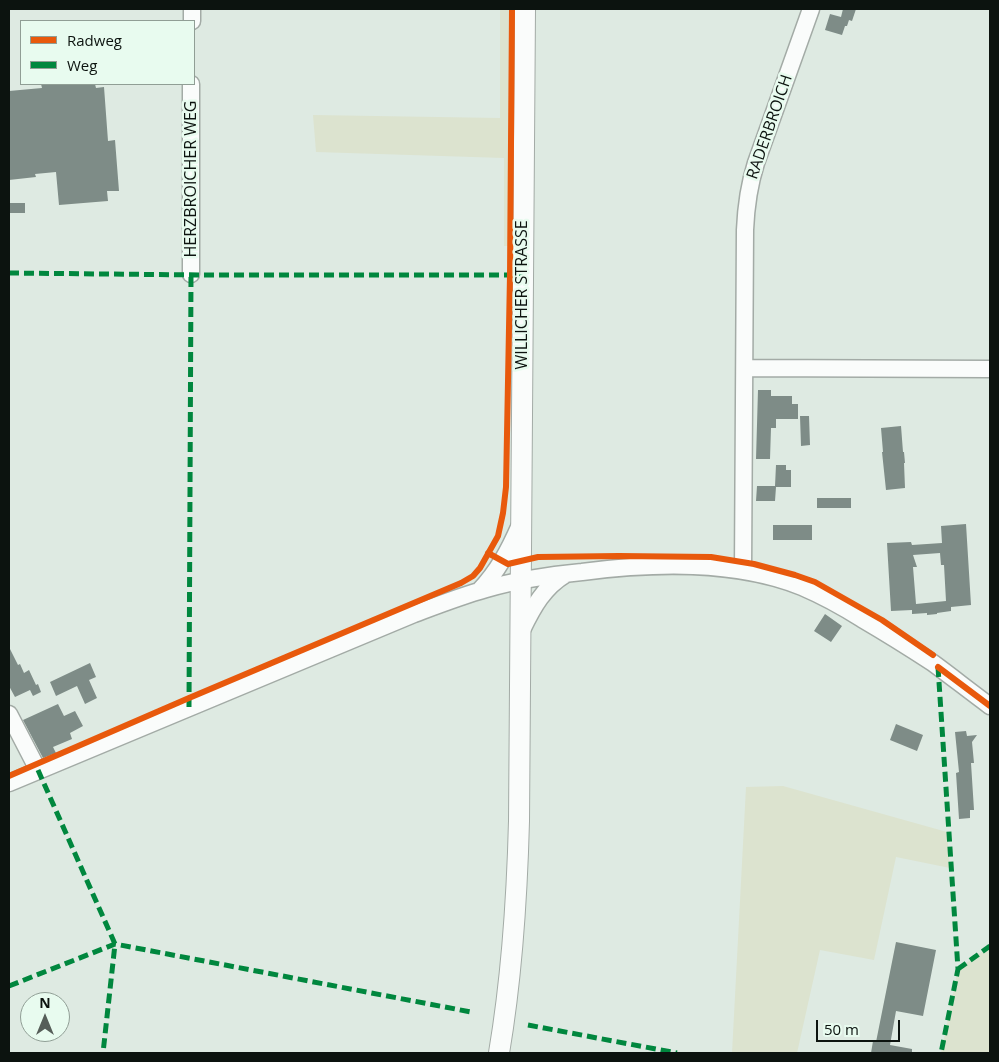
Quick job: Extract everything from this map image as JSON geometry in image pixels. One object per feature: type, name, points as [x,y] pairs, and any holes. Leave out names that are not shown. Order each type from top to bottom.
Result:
[{"type":"main road","name":"WILLICHER STRASSE","points":[[499,1053],[509,990],[516,906],[520,765],[525,9]]},
{"type":"street","name":"RADERBROICH","points":[[744,571],[745,230],[749,188],[756,163],[811,9]]},
{"type":"street","name":"HERZBROICHER WEG","points":[[191,85],[191,274]]},
{"type":"street","points":[[745,368],[990,369]]},
{"type":"street","points":[[479,591],[503,561],[521,520]]},
{"type":"street","points":[[9,783],[414,614],[479,591],[521,580],[628,567],[694,567],[744,571],[791,583],[836,603],[878,628],[934,664],[990,706]]},
{"type":"street","points":[[521,632],[538,599],[553,584],[568,573]]},
{"type":"street","points":[[9,714],[38,770]]},
{"type":"green space","points":[[500,9],[509,9],[508,246],[504,246],[504,158],[316,152],[313,115],[500,118]]},
{"type":"green space","points":[[783,786],[947,832],[950,868],[896,857],[874,960],[820,950],[797,1053],[732,1053],[746,787]]},
{"type":"green space","points":[[990,946],[990,1053],[941,1053],[958,969]]},
{"type":"building","points":[[843,9],[856,9],[852,21],[849,20],[842,35],[825,30],[830,14],[841,17]]},
{"type":"building","points":[[41,85],[95,85],[96,88],[104,87],[108,141],[115,140],[119,191],[107,191],[108,201],[59,205],[56,172],[35,174],[36,177],[9,180],[9,91],[42,88]]},
{"type":"building","points":[[9,203],[25,203],[25,213],[9,213]]},
{"type":"building","points":[[758,390],[771,390],[771,396],[792,396],[792,404],[798,404],[798,419],[776,419],[776,428],[771,428],[770,459],[756,459]]},
{"type":"building","points":[[800,416],[809,416],[810,445],[801,446]]},
{"type":"building","points":[[901,426],[905,463],[905,488],[886,490],[881,428]]},
{"type":"building","points":[[776,465],[786,465],[786,470],[791,470],[791,487],[776,487],[775,501],[756,501],[757,486],[775,486]]},
{"type":"building","points":[[817,498],[851,498],[851,508],[817,508]]},
{"type":"building","points":[[966,524],[971,605],[951,607],[951,611],[927,615],[927,613],[912,614],[912,610],[891,611],[887,543],[911,542],[912,545],[942,543],[941,526]],"holes":[[[940,553],[941,565],[944,565],[946,601],[916,604],[913,567],[917,567],[913,555]]]},
{"type":"building","points":[[773,525],[812,525],[812,540],[773,540]]},
{"type":"building","points":[[825,614],[842,626],[831,642],[814,631]]},
{"type":"building","points":[[9,647],[18,665],[20,664],[24,673],[29,670],[41,692],[33,696],[30,690],[15,697],[9,686]]},
{"type":"building","points":[[90,663],[96,677],[89,680],[97,698],[85,704],[77,686],[56,696],[50,682]]},
{"type":"building","points":[[58,704],[64,716],[75,711],[83,726],[70,733],[72,739],[53,747],[56,753],[43,758],[23,720]]},
{"type":"building","points":[[896,724],[923,735],[917,751],[890,740]]},
{"type":"building","points":[[966,731],[967,736],[977,735],[972,742],[974,763],[971,763],[974,810],[970,810],[970,818],[959,819],[956,773],[959,772],[955,732]]},
{"type":"building","points":[[896,942],[936,950],[923,1016],[896,1011],[890,1045],[912,1049],[912,1053],[871,1053],[873,1041],[876,1042]]},
{"type":"marked path","points":[[9,273],[523,275]]},
{"type":"marked path","points":[[189,707],[191,274]]},
{"type":"marked path","points":[[938,667],[958,969],[941,1053]]},
{"type":"marked path","points":[[38,770],[115,944],[103,1053]]},
{"type":"marked path","points":[[9,986],[115,944],[471,1012]]},
{"type":"marked path","points":[[958,969],[990,946]]},
{"type":"marked path","points":[[528,1025],[677,1053]]},
{"type":"cycle path","points":[[9,776],[461,583],[473,576],[480,568],[498,536],[506,487],[512,9]]},
{"type":"cycle path","points":[[488,553],[508,564],[538,557],[619,556],[711,557],[754,564],[815,582],[882,620],[933,655]]},
{"type":"cycle path","points":[[938,667],[990,706]]}]
